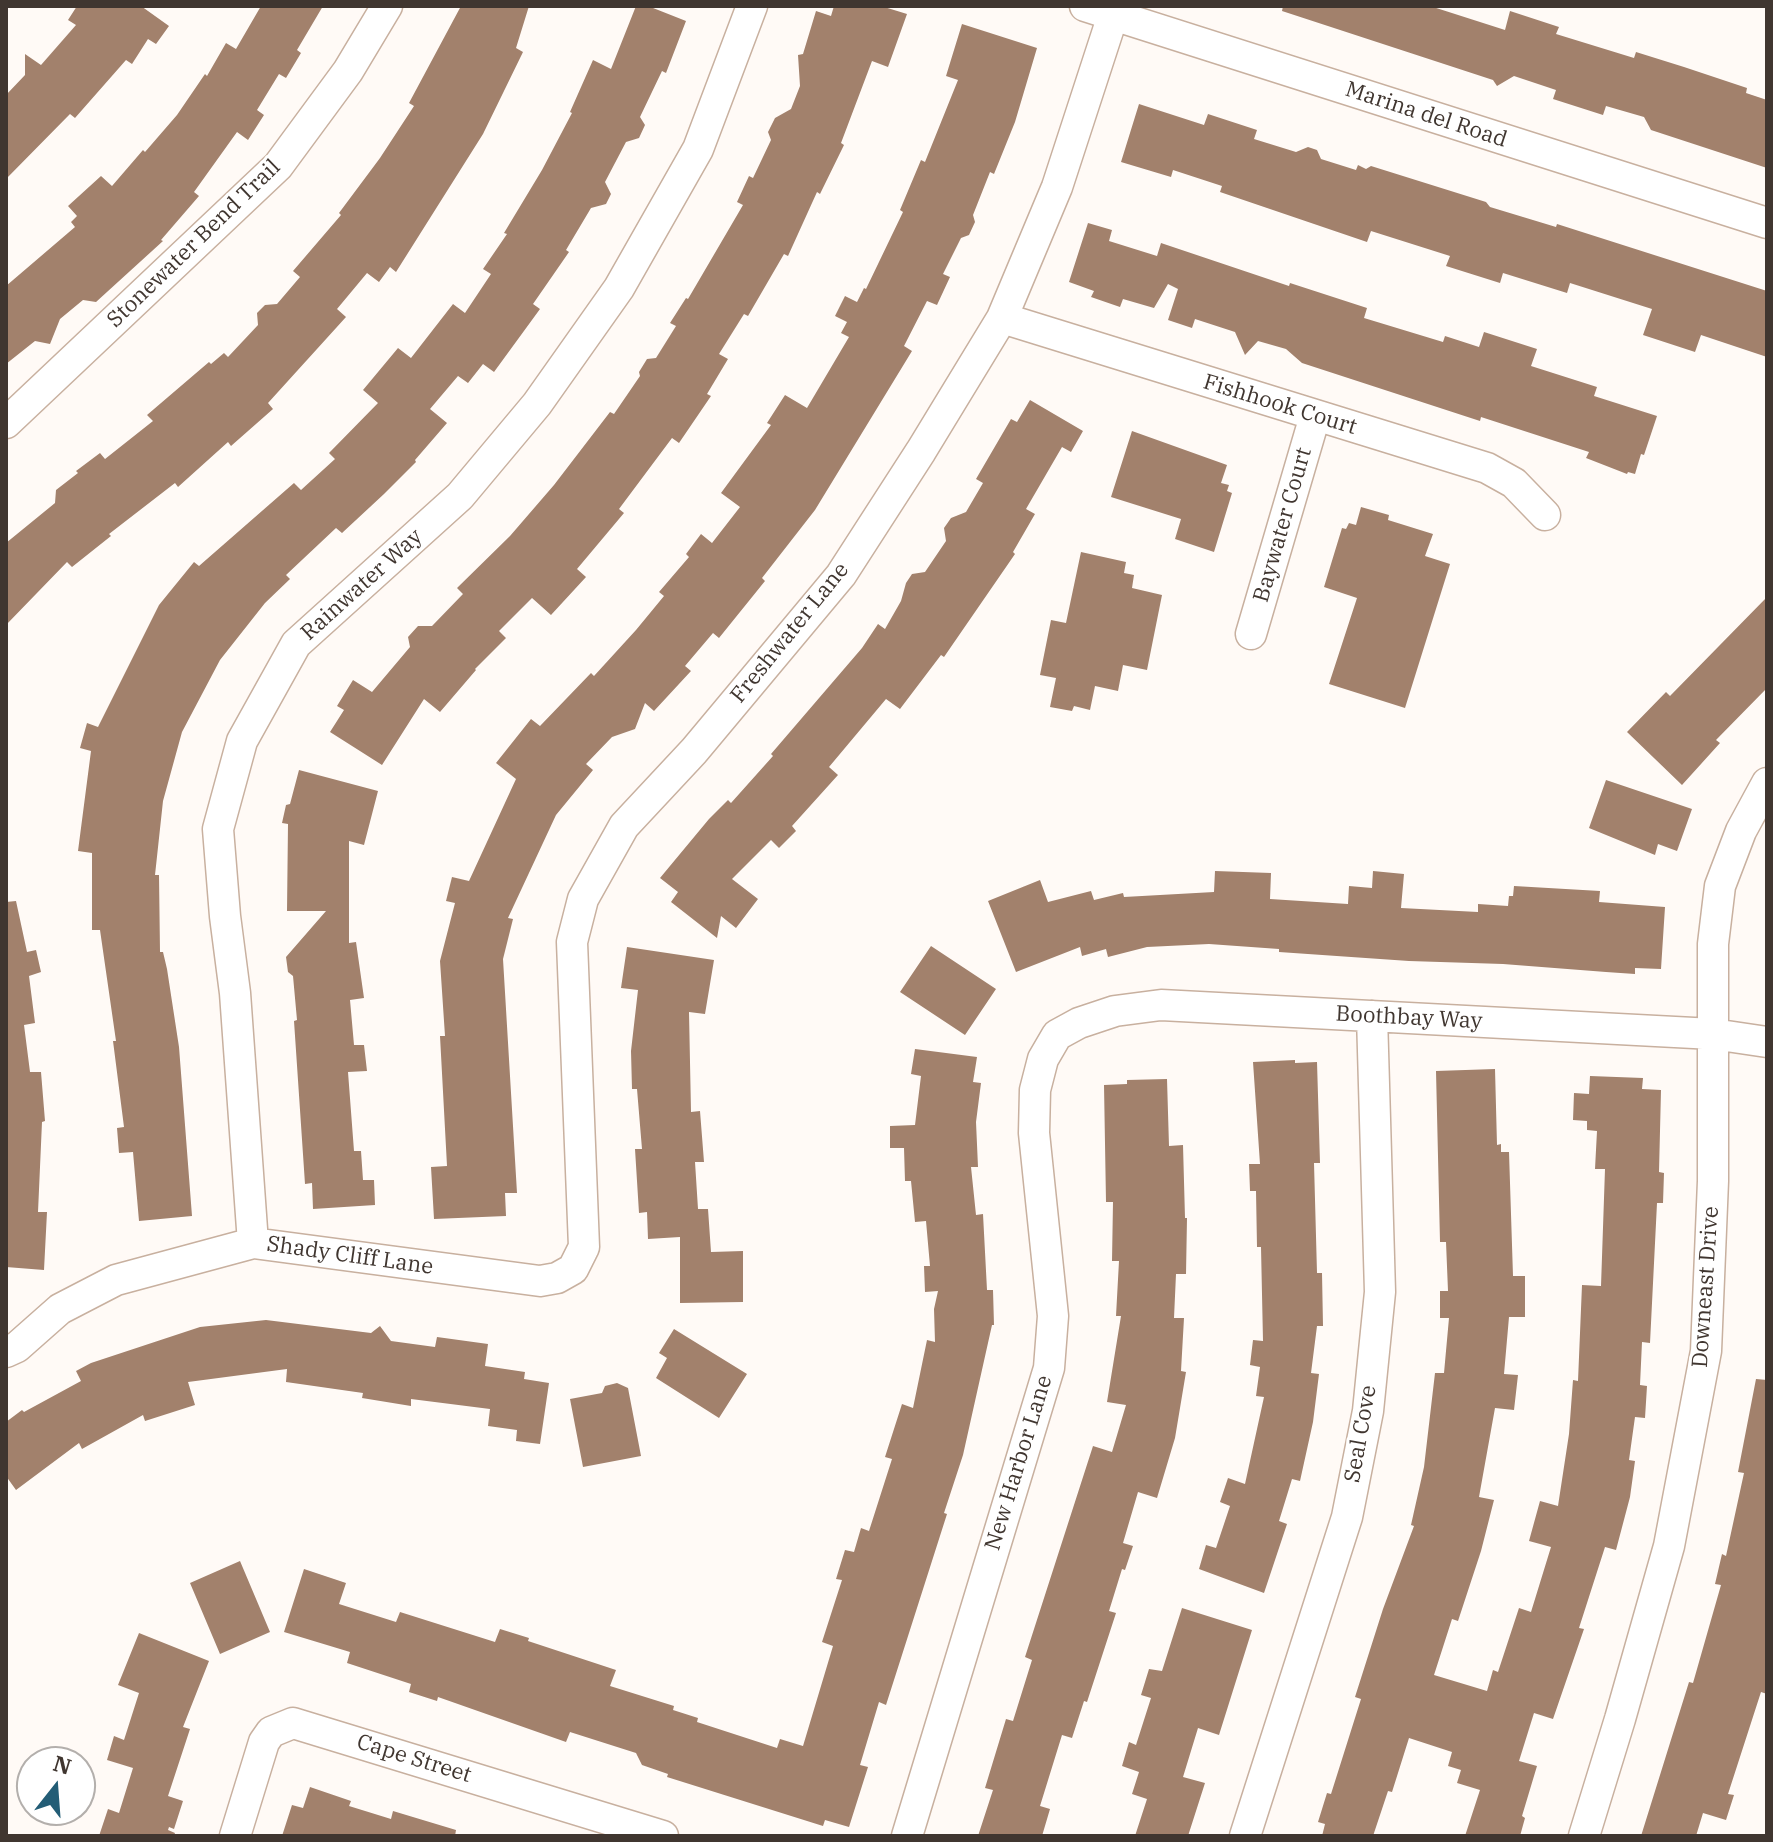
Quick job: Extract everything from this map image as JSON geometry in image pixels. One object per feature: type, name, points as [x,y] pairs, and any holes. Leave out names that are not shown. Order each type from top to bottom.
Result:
[{"type":"street","name":"Stonewater Bend Trail","points":[[6,423],[278,166],[348,71],[387,6]]},
{"type":"street","name":"Rainwater Way","points":[[253,1243],[235,993],[218,829],[242,741],[296,644],[460,496],[537,404],[619,288],[698,149],[752,6]]},
{"type":"street","name":"Marina del Road","points":[[1104,9],[1767,223]]},
{"type":"street","name":"Freshwater Lane","points":[[573,1269],[584,1247],[572,942],[583,899],[624,826],[694,751],[841,575],[1002,318],[1057,187],[1104,9]]},
{"type":"street","name":"Fishhook Court","points":[[1002,318],[1487,468],[1514,483],[1545,515]]},
{"type":"street","name":"Baywater Court","points":[[1251,634],[1315,416]]},
{"type":"street","name":"Downeast Drive","points":[[1584,1836],[1669,1546],[1706,1351],[1713,1181],[1713,944],[1720,886],[1741,831],[1761,789],[1767,783]]},
{"type":"street","name":"Boothbay Way","points":[[1057,1035],[1079,1023],[1115,1011],[1161,1005],[1713,1034],[1767,1042]]},
{"type":"street","name":"Seal Cove","points":[[1245,1836],[1347,1517],[1368,1411],[1380,1292],[1372,1016]]},
{"type":"street","name":"New Harbor Lane","points":[[907,1836],[1049,1368],[1053,1316],[1034,1133],[1035,1090],[1043,1059],[1057,1035]]},
{"type":"street","name":"Shady Cliff Lane","points":[[6,1352],[17,1347],[60,1309],[116,1280],[253,1243],[540,1281],[557,1278],[573,1269]]},
{"type":"street","name":"Cape Street","points":[[235,1836],[264,1742],[271,1732],[293,1723],[663,1836]]},
{"type":"building","points":[[77,6],[141,6],[169,26],[156,44],[148,39],[132,64],[126,60],[75,118],[70,114],[6,179],[6,95],[25,75],[25,54],[41,65],[76,25],[68,20]]},
{"type":"building","points":[[261,6],[323,6],[297,50],[301,53],[286,78],[279,74],[257,110],[264,115],[248,140],[237,132],[194,192],[199,196],[163,241],[96,302],[83,300],[60,319],[50,344],[35,341],[6,364],[6,286],[75,227],[71,222],[77,216],[68,206],[101,176],[112,186],[143,150],[145,152],[177,115],[205,74],[207,76],[226,43],[236,49]]},
{"type":"building","points":[[461,6],[529,6],[516,48],[523,52],[483,134],[396,272],[390,267],[379,282],[367,273],[337,309],[346,317],[268,403],[273,409],[231,446],[228,442],[178,487],[175,483],[72,567],[67,562],[6,625],[6,543],[55,503],[56,490],[78,473],[76,471],[100,453],[105,459],[153,421],[147,415],[209,362],[211,364],[224,353],[228,357],[258,325],[257,313],[265,305],[277,304],[300,277],[293,271],[341,215],[339,213],[414,106],[409,103]]},
{"type":"building","points":[[636,6],[648,6],[686,21],[666,73],[662,71],[640,117],[645,125],[639,138],[626,142],[605,182],[611,194],[606,204],[591,208],[566,250],[569,252],[533,304],[540,309],[494,372],[483,364],[468,383],[458,376],[430,409],[447,423],[416,462],[384,494],[342,533],[336,528],[286,575],[290,579],[265,603],[220,660],[182,732],[163,801],[155,875],[159,875],[160,952],[163,952],[167,969],[179,1047],[192,1216],[139,1221],[133,1152],[119,1153],[117,1128],[124,1127],[113,1041],[116,1041],[100,930],[92,930],[92,853],[78,851],[91,751],[80,748],[87,723],[98,727],[159,605],[194,562],[199,566],[294,483],[301,490],[335,459],[329,453],[378,403],[363,390],[398,348],[411,358],[453,304],[465,313],[491,274],[483,269],[507,234],[504,233],[572,113],[593,60],[611,69]]},
{"type":"building","points":[[834,6],[881,6],[907,14],[888,67],[872,61],[841,143],[844,145],[820,194],[817,192],[788,256],[784,254],[748,316],[744,314],[719,354],[728,359],[707,394],[711,396],[679,443],[672,438],[619,509],[624,513],[577,569],[586,577],[551,615],[532,598],[499,631],[506,638],[475,669],[440,712],[424,699],[382,765],[330,732],[344,710],[337,706],[353,680],[372,692],[410,647],[408,637],[418,626],[432,626],[463,594],[457,588],[510,536],[610,412],[614,414],[640,376],[639,372],[647,359],[656,358],[676,326],[670,323],[688,299],[743,205],[737,202],[749,176],[753,178],[771,140],[768,132],[775,118],[791,109],[800,86],[798,55],[803,54],[816,11],[831,16]]},
{"type":"building","points":[[1283,6],[1430,6],[1505,30],[1510,11],[1559,27],[1556,34],[1634,58],[1636,52],[1747,88],[1746,93],[1767,100],[1767,168],[1651,130],[1644,117],[1606,106],[1603,115],[1553,99],[1556,90],[1514,76],[1497,86],[1493,80],[1282,11]]},
{"type":"building","points":[[962,24],[1037,48],[1015,122],[973,215],[975,222],[969,235],[961,238],[943,274],[950,277],[937,305],[927,301],[904,346],[912,351],[815,510],[762,578],[765,581],[719,638],[713,633],[685,666],[691,671],[654,711],[645,703],[635,729],[612,737],[586,764],[593,770],[556,815],[508,918],[513,919],[503,959],[517,1193],[505,1193],[506,1216],[434,1219],[431,1167],[447,1166],[440,1036],[445,1036],[440,961],[455,903],[446,901],[452,877],[469,881],[516,779],[496,763],[531,719],[540,726],[591,673],[594,676],[636,630],[664,596],[659,592],[689,557],[686,554],[701,534],[712,543],[740,507],[721,493],[771,425],[767,423],[785,395],[807,408],[849,337],[841,333],[847,322],[835,316],[845,296],[857,302],[866,289],[903,212],[900,210],[921,160],[925,162],[958,80],[946,76]]},
{"type":"building","points":[[1139,104],[1204,125],[1208,114],[1257,130],[1254,139],[1296,152],[1308,147],[1317,150],[1321,159],[1356,170],[1358,165],[1366,169],[1371,166],[1486,202],[1490,207],[1556,227],[1557,224],[1767,291],[1767,357],[1701,335],[1695,352],[1643,335],[1652,309],[1570,283],[1567,293],[1503,273],[1500,283],[1446,266],[1450,256],[1371,231],[1367,242],[1220,192],[1222,186],[1173,170],[1171,177],[1121,162]]},
{"type":"building","points":[[1088,223],[1112,230],[1109,241],[1157,256],[1161,243],[1289,286],[1290,283],[1367,308],[1364,318],[1443,342],[1445,336],[1479,347],[1484,332],[1537,349],[1531,366],[1597,387],[1594,396],[1657,416],[1644,455],[1641,454],[1635,474],[1627,474],[1586,458],[1589,452],[1481,417],[1480,421],[1302,363],[1286,349],[1258,341],[1245,355],[1235,332],[1195,319],[1192,328],[1168,320],[1178,289],[1168,284],[1154,308],[1123,299],[1120,307],[1091,297],[1094,291],[1069,282]]},
{"type":"building","points":[[1030,400],[1083,431],[1071,452],[1062,447],[1026,509],[1035,514],[1013,552],[1015,554],[944,657],[941,655],[900,709],[886,699],[829,767],[838,775],[792,826],[796,831],[779,848],[771,840],[732,879],[758,899],[736,928],[721,916],[717,938],[671,902],[678,892],[660,878],[709,819],[728,800],[731,803],[773,756],[771,754],[862,648],[878,624],[885,629],[901,601],[906,583],[912,574],[925,572],[946,541],[944,528],[951,518],[966,512],[983,483],[976,479],[1011,419],[1017,422]]},
{"type":"building","points":[[1132,431],[1227,465],[1221,483],[1229,485],[1227,491],[1232,493],[1214,552],[1175,539],[1181,519],[1111,497]]},
{"type":"building","points":[[1361,507],[1389,515],[1388,520],[1433,534],[1425,556],[1450,564],[1405,708],[1329,684],[1357,598],[1324,587],[1342,528],[1346,529],[1349,523],[1356,525]]},
{"type":"building","points":[[1081,552],[1126,562],[1124,573],[1134,575],[1132,588],[1162,595],[1147,670],[1123,665],[1118,691],[1095,686],[1090,710],[1074,706],[1072,711],[1050,707],[1056,678],[1040,675],[1051,620],[1066,623]]},
{"type":"building","points":[[1767,597],[1767,688],[1716,740],[1720,743],[1682,785],[1627,732],[1666,692],[1670,696]]},
{"type":"building","points":[[299,770],[378,791],[364,845],[349,841],[349,943],[356,942],[364,998],[350,1000],[354,1045],[364,1045],[367,1071],[348,1072],[354,1151],[361,1151],[363,1180],[374,1180],[375,1205],[313,1209],[312,1183],[305,1184],[294,1021],[297,1020],[293,976],[288,972],[286,957],[326,911],[287,911],[288,824],[282,823]]},
{"type":"building","points":[[1606,780],[1692,809],[1677,851],[1658,844],[1655,855],[1589,828]]},
{"type":"building","points":[[1215,871],[1271,873],[1270,899],[1348,904],[1349,886],[1372,888],[1373,871],[1404,874],[1401,908],[1478,912],[1478,904],[1508,906],[1514,886],[1600,891],[1599,902],[1665,907],[1661,969],[1635,968],[1635,974],[1279,952],[1279,949],[1209,944],[1147,947],[1108,957],[1106,949],[1082,956],[1080,947],[1016,972],[988,901],[1040,880],[1048,902],[1091,891],[1094,900],[1123,893],[1124,897],[1214,892]]},
{"type":"building","points":[[16,901],[27,952],[36,950],[41,972],[29,976],[35,1023],[24,1025],[30,1072],[41,1072],[45,1121],[42,1122],[38,1212],[47,1212],[44,1270],[6,1267],[6,902]]},
{"type":"building","points":[[931,946],[996,989],[965,1035],[900,992]]},
{"type":"building","points":[[627,947],[714,960],[705,1014],[689,1012],[691,1112],[700,1111],[704,1162],[695,1162],[698,1209],[708,1209],[711,1252],[743,1251],[743,1302],[680,1303],[680,1237],[648,1239],[647,1212],[639,1213],[635,1149],[642,1149],[637,1089],[632,1089],[631,1051],[638,990],[621,988]]},
{"type":"building","points":[[915,1049],[977,1057],[973,1082],[981,1083],[976,1122],[978,1167],[971,1167],[976,1215],[983,1214],[987,1290],[993,1290],[994,1325],[963,1455],[944,1513],[947,1514],[886,1705],[879,1702],[860,1765],[868,1767],[849,1827],[825,1820],[823,1826],[667,1777],[668,1774],[642,1765],[636,1753],[570,1732],[566,1742],[438,1697],[437,1701],[409,1692],[411,1684],[347,1663],[350,1652],[284,1632],[304,1569],[346,1583],[339,1604],[396,1622],[400,1612],[495,1642],[500,1629],[616,1670],[610,1686],[674,1706],[673,1710],[698,1718],[697,1722],[777,1748],[780,1739],[803,1746],[833,1646],[822,1642],[842,1580],[836,1579],[845,1550],[854,1552],[861,1528],[869,1531],[892,1459],[885,1457],[902,1404],[913,1408],[927,1340],[935,1342],[934,1309],[938,1291],[925,1292],[924,1266],[930,1266],[926,1221],[915,1222],[911,1181],[905,1181],[904,1148],[890,1148],[890,1126],[915,1125],[921,1076],[911,1074]]},
{"type":"building","points":[[1295,1060],[1295,1063],[1317,1062],[1320,1163],[1314,1163],[1317,1273],[1322,1273],[1323,1326],[1317,1326],[1311,1373],[1319,1374],[1313,1422],[1300,1481],[1292,1479],[1279,1521],[1287,1524],[1264,1593],[1199,1569],[1206,1545],[1216,1548],[1230,1506],[1220,1502],[1228,1478],[1245,1484],[1264,1397],[1256,1396],[1260,1367],[1250,1365],[1253,1340],[1263,1341],[1261,1247],[1257,1247],[1256,1191],[1250,1191],[1249,1164],[1260,1164],[1253,1062]]},
{"type":"building","points":[[1495,1069],[1497,1145],[1501,1144],[1501,1152],[1509,1152],[1513,1276],[1525,1276],[1525,1317],[1509,1317],[1504,1374],[1518,1375],[1514,1410],[1495,1408],[1479,1497],[1494,1500],[1458,1621],[1452,1619],[1434,1675],[1487,1691],[1493,1670],[1498,1672],[1519,1608],[1531,1612],[1551,1547],[1529,1541],[1540,1501],[1558,1506],[1569,1434],[1573,1380],[1578,1381],[1582,1285],[1601,1286],[1605,1169],[1595,1169],[1597,1131],[1587,1130],[1587,1121],[1573,1120],[1574,1093],[1589,1094],[1590,1076],[1643,1078],[1642,1089],[1661,1090],[1659,1172],[1664,1173],[1663,1203],[1657,1203],[1650,1343],[1642,1342],[1640,1385],[1647,1386],[1645,1418],[1635,1417],[1629,1460],[1635,1461],[1630,1497],[1616,1550],[1605,1547],[1579,1628],[1584,1629],[1553,1719],[1534,1713],[1519,1761],[1537,1766],[1522,1816],[1525,1818],[1520,1836],[1465,1836],[1480,1790],[1457,1783],[1461,1770],[1448,1766],[1452,1752],[1409,1738],[1392,1792],[1388,1791],[1373,1836],[1322,1836],[1325,1824],[1318,1822],[1327,1793],[1331,1794],[1361,1699],[1355,1697],[1414,1526],[1411,1525],[1424,1467],[1435,1373],[1444,1373],[1449,1318],[1440,1318],[1440,1291],[1448,1291],[1446,1242],[1440,1242],[1436,1071]]},
{"type":"building","points":[[1167,1079],[1169,1146],[1183,1145],[1187,1218],[1186,1274],[1176,1274],[1174,1318],[1184,1318],[1181,1371],[1186,1372],[1175,1438],[1157,1498],[1138,1492],[1123,1543],[1133,1546],[1109,1611],[1116,1613],[1072,1738],[1062,1735],[1040,1806],[1050,1809],[1042,1836],[978,1836],[993,1790],[985,1788],[1006,1719],[1013,1721],[1032,1660],[1025,1657],[1093,1446],[1112,1452],[1126,1405],[1107,1402],[1121,1316],[1116,1316],[1119,1261],[1112,1261],[1113,1202],[1106,1202],[1104,1085],[1127,1084],[1127,1080]]},
{"type":"building","points":[[266,1320],[371,1333],[380,1326],[391,1341],[435,1347],[437,1337],[488,1344],[485,1366],[525,1372],[524,1379],[549,1383],[540,1444],[516,1441],[517,1430],[488,1426],[490,1409],[411,1399],[411,1406],[362,1398],[363,1393],[286,1382],[287,1369],[188,1382],[195,1405],[145,1421],[143,1415],[82,1449],[79,1443],[16,1490],[6,1476],[6,1422],[22,1410],[24,1412],[81,1381],[76,1371],[91,1363],[200,1327]]},
{"type":"building","points":[[674,1329],[747,1374],[719,1418],[656,1378],[667,1358],[659,1353]]},
{"type":"building","points":[[1756,1379],[1767,1380],[1767,1694],[1761,1692],[1728,1794],[1734,1795],[1726,1820],[1703,1813],[1696,1836],[1641,1836],[1689,1682],[1693,1683],[1721,1585],[1715,1584],[1722,1554],[1726,1556],[1744,1473],[1738,1472]]},
{"type":"building","points":[[617,1383],[628,1388],[641,1456],[583,1467],[570,1399],[602,1393],[605,1386]]},
{"type":"building","points":[[240,1561],[270,1632],[220,1654],[190,1583]]},
{"type":"building","points":[[1182,1608],[1252,1630],[1219,1735],[1198,1728],[1183,1777],[1205,1783],[1188,1836],[1135,1836],[1147,1799],[1132,1794],[1139,1772],[1122,1766],[1129,1742],[1136,1745],[1151,1698],[1141,1695],[1149,1669],[1162,1671]]},
{"type":"building","points":[[139,1633],[209,1661],[183,1727],[190,1729],[168,1796],[183,1801],[174,1829],[169,1827],[168,1830],[175,1833],[174,1836],[99,1836],[108,1809],[119,1813],[133,1768],[107,1760],[114,1736],[124,1740],[139,1693],[118,1685]]},
{"type":"building","points":[[310,1787],[351,1801],[349,1806],[391,1819],[393,1811],[456,1830],[455,1836],[282,1836],[292,1805],[303,1808]]}]
